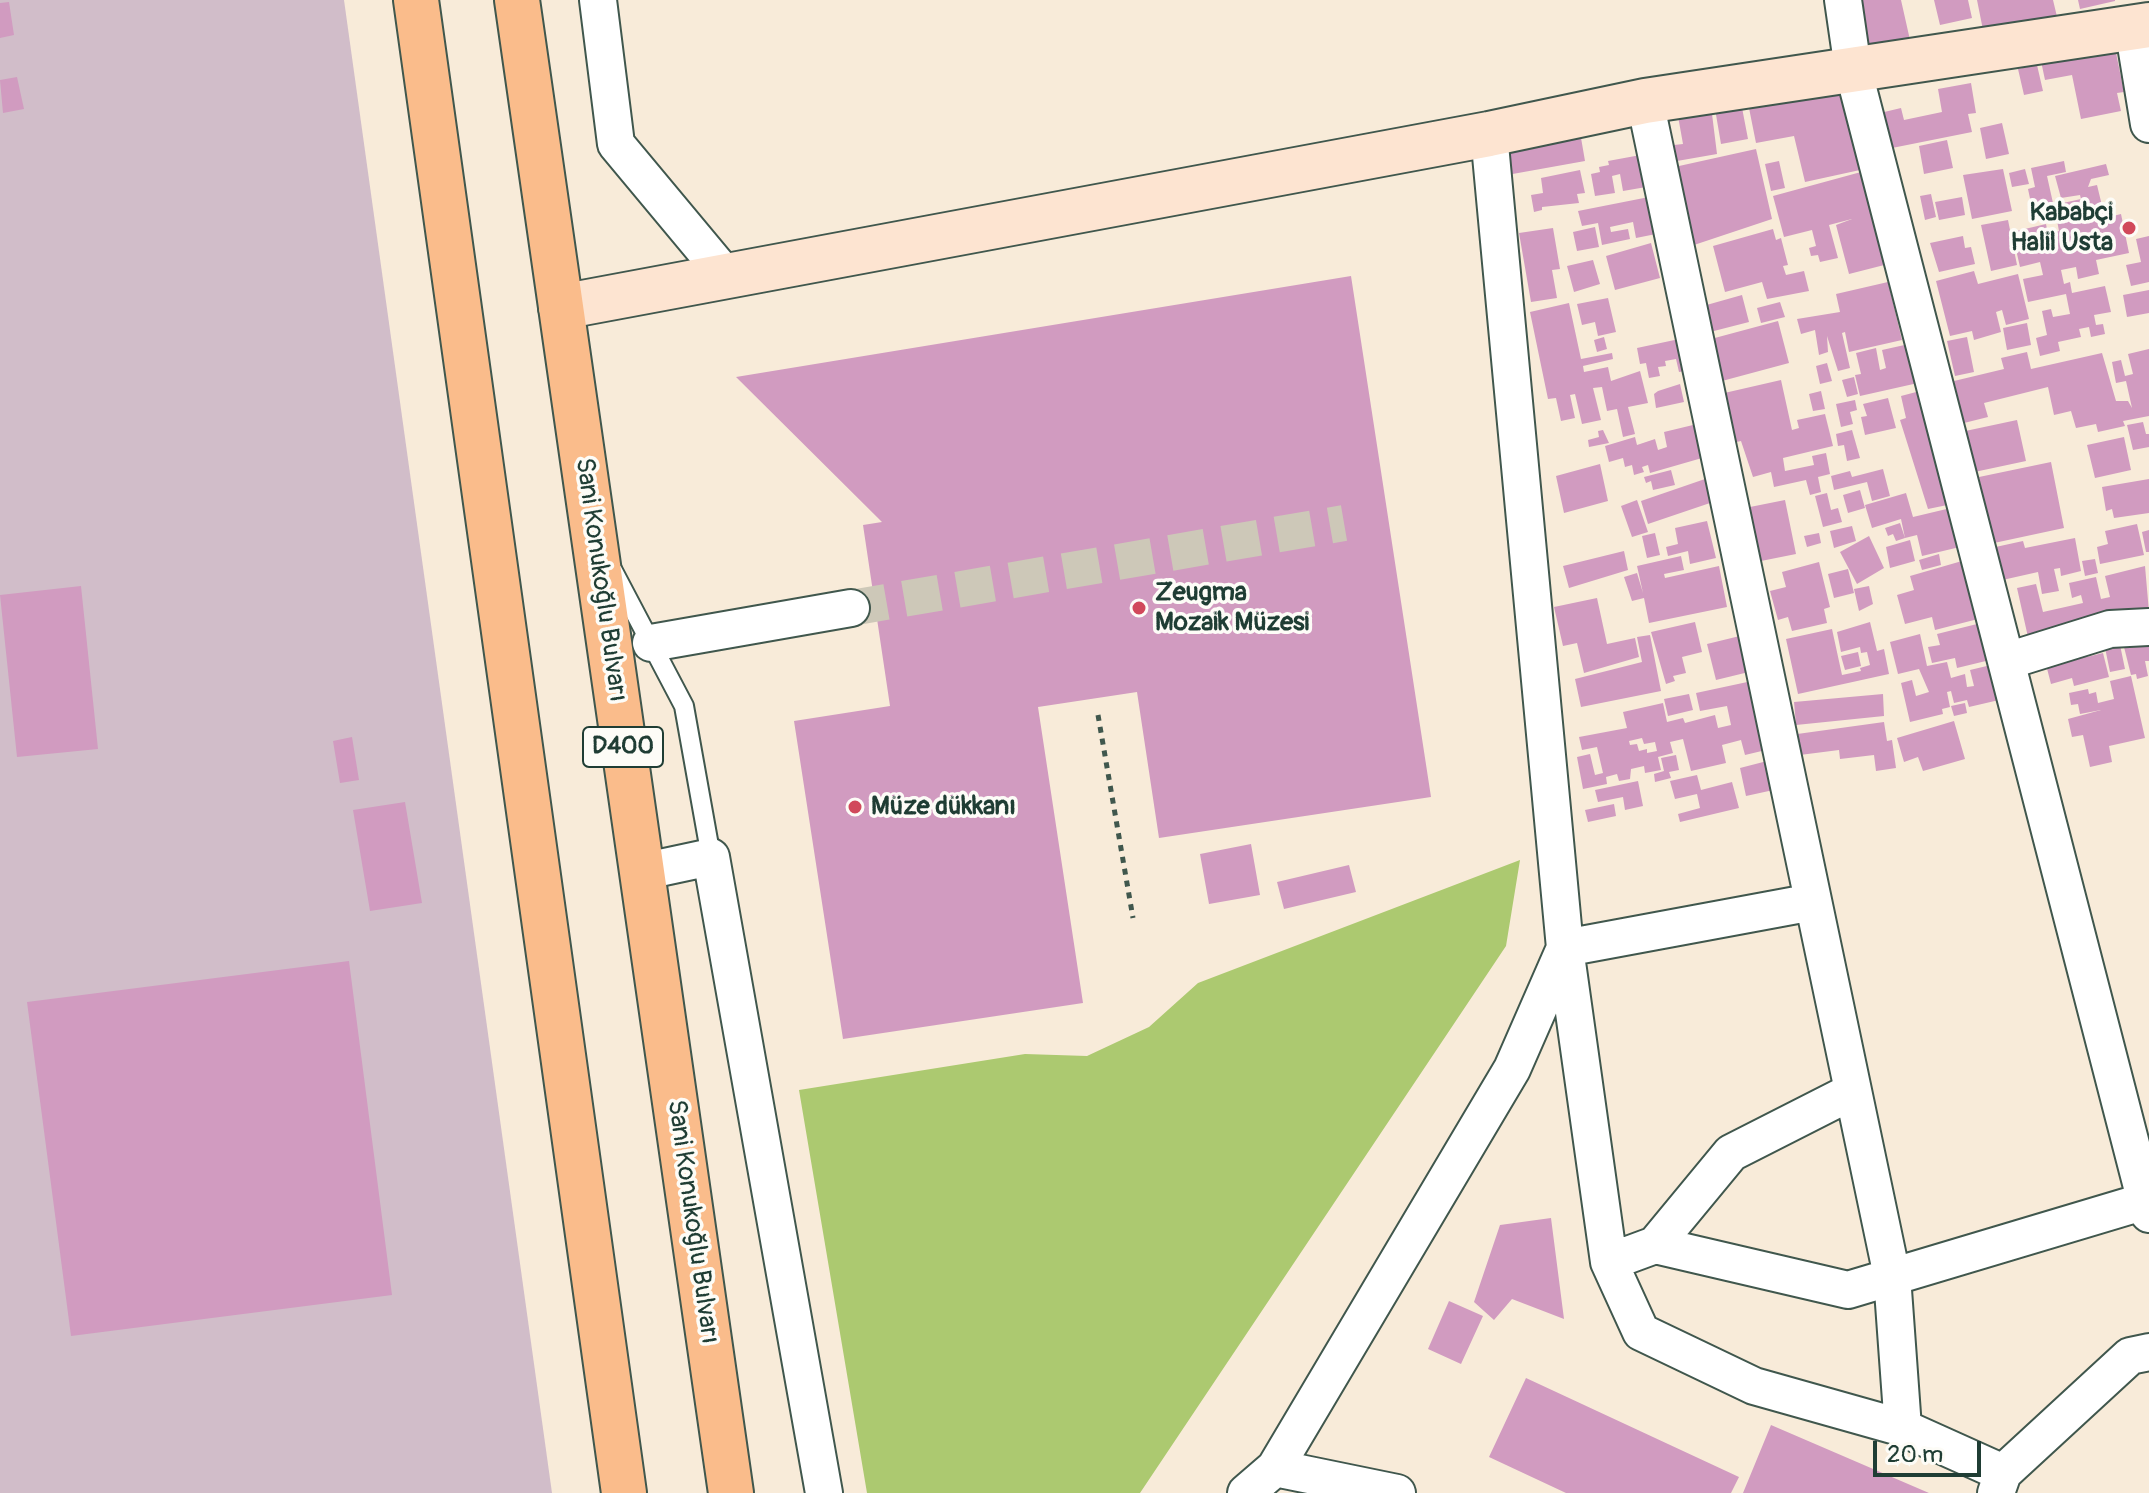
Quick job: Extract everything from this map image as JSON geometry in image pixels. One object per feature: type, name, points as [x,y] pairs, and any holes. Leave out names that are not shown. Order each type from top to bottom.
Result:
[{"type":"highway","points":[[416,0],[624,1493]]},
{"type":"highway","name":"Sani Konukoğlu Bulvarı","points":[[517,0],[731,1493]]},
{"type":"main road","points":[[561,307],[1489,134],[1645,101],[2141,26]]},
{"type":"street","points":[[598,0],[616,144],[726,276]]},
{"type":"street","points":[[1655,1245],[1848,1290],[2148,1205],[1853,69],[1843,0]]},
{"type":"street","points":[[2141,26],[2149,124]]},
{"type":"street","points":[[1645,101],[1892,1276],[1903,1428]]},
{"type":"street","points":[[1489,134],[1565,948],[1609,1262],[1641,1332],[1754,1386],[1903,1428],[2000,1483],[2130,1356],[2149,1352]]},
{"type":"street","points":[[651,643],[851,608]]},
{"type":"street","points":[[2007,661],[2110,629],[2149,627]]},
{"type":"street","points":[[641,872],[711,857],[824,1493]]},
{"type":"street","points":[[1565,948],[1813,902]]},
{"type":"street","points":[[1246,1493],[1275,1468],[1512,1069],[1565,948]]},
{"type":"street","points":[[1609,1262],[1655,1245],[1731,1153],[1853,1091]]},
{"type":"street","points":[[1275,1468],[1397,1493]]},
{"type":"lane","points":[[593,532],[684,706],[711,857]]},
{"type":"path","points":[[1098,715],[1133,918]]},
{"type":"shaded area","points":[[0,0],[344,0],[552,1493],[0,1493]]},
{"type":"green space","points":[[1520,860],[1506,946],[1140,1493],[867,1493],[799,1090],[1025,1054],[1087,1056],[1149,1027],[1198,983]]},
{"type":"building","points":[[1851,0],[1901,0],[1910,40],[1854,52]]},
{"type":"building","points":[[1934,0],[1968,0],[1972,18],[1940,25]]},
{"type":"building","points":[[1977,0],[2053,0],[2059,25],[1985,40]]},
{"type":"building","points":[[2078,0],[2115,0],[2115,1],[2080,9]]},
{"type":"building","points":[[9,2],[14,35],[0,38],[0,3]]},
{"type":"building","points":[[2114,43],[2124,92],[2117,93],[2121,111],[2081,119],[2072,75],[2045,80],[2041,61]]},
{"type":"building","points":[[2037,65],[2043,91],[2024,95],[2018,69]]},
{"type":"building","points":[[17,77],[24,109],[3,113],[0,80]]},
{"type":"building","points":[[1840,78],[1860,170],[1805,182],[1794,136],[1756,143],[1747,98]]},
{"type":"building","points":[[1971,83],[1976,113],[1968,114],[1972,132],[1887,149],[1880,113],[1901,108],[1904,120],[1942,112],[1938,89]]},
{"type":"building","points":[[1739,92],[1748,139],[1721,144],[1713,97]]},
{"type":"building","points":[[1710,98],[1717,154],[1677,161],[1674,145],[1683,144],[1676,105]]},
{"type":"building","points":[[2002,123],[2009,154],[1986,159],[1980,128]]},
{"type":"building","points":[[1580,132],[1585,161],[1507,175],[1502,146]]},
{"type":"building","points":[[1947,140],[1953,168],[1924,174],[1919,146]]},
{"type":"building","points":[[1756,149],[1772,219],[1691,246],[1670,168]]},
{"type":"building","points":[[1646,154],[1652,186],[1623,191],[1620,174],[1612,176],[1615,193],[1595,196],[1591,174],[1600,172],[1599,167],[1609,165],[1608,161]]},
{"type":"building","points":[[1779,161],[1785,188],[1771,191],[1765,164]]},
{"type":"building","points":[[2064,161],[2066,172],[2047,176],[2053,203],[2032,208],[2028,189],[2035,187],[2031,168]]},
{"type":"building","points":[[2106,164],[2109,175],[2091,179],[2088,187],[2097,185],[2105,218],[2121,214],[2129,253],[2096,260],[2099,274],[2078,279],[2076,267],[2061,270],[2064,284],[2070,282],[2072,293],[2105,286],[2111,312],[2094,315],[2096,325],[2103,324],[2105,334],[2091,337],[2089,327],[2079,329],[2081,337],[2058,342],[2060,351],[2040,356],[2036,338],[2047,335],[2042,311],[2051,309],[2053,317],[2070,314],[2066,294],[2028,302],[2023,279],[2043,275],[2040,262],[2020,267],[2012,232],[2046,224],[2048,234],[2059,231],[2054,205],[2081,199],[2080,195],[2061,198],[2055,176]]},
{"type":"building","points":[[2003,169],[2012,211],[1972,219],[1963,175]]},
{"type":"building","points":[[2025,169],[2029,184],[2012,187],[2009,173]]},
{"type":"building","points":[[1580,170],[1585,193],[1577,194],[1579,203],[1542,207],[1542,210],[1534,212],[1531,195],[1543,193],[1541,178]]},
{"type":"building","points":[[1861,172],[1896,262],[1849,274],[1836,225],[1852,219],[1829,225],[1838,258],[1820,262],[1818,255],[1811,256],[1809,248],[1816,246],[1812,230],[1784,237],[1773,196]]},
{"type":"building","points":[[1931,194],[1936,217],[1925,220],[1920,196]]},
{"type":"building","points":[[1649,197],[1656,234],[1636,238],[1633,222],[1610,227],[1611,232],[1628,229],[1630,239],[1602,245],[1598,223],[1582,226],[1578,211]]},
{"type":"building","points":[[1962,197],[1965,215],[1939,220],[1935,202]]},
{"type":"building","points":[[2008,220],[2017,265],[1991,271],[1981,225]]},
{"type":"building","points":[[1595,227],[1599,247],[1577,251],[1573,232]]},
{"type":"building","points":[[1553,228],[1560,269],[1552,270],[1557,298],[1531,302],[1519,233]]},
{"type":"building","points":[[1773,229],[1776,240],[1781,238],[1788,265],[1783,266],[1786,275],[1804,271],[1809,291],[1767,299],[1762,282],[1725,292],[1713,246]]},
{"type":"building","points":[[1963,236],[1965,248],[1971,247],[1975,264],[1939,272],[1930,243]]},
{"type":"building","points":[[2149,236],[2149,282],[2131,286],[2126,265],[2141,262],[2136,239]]},
{"type":"building","points":[[1651,243],[1660,278],[1615,290],[1606,256]]},
{"type":"building","points":[[1593,260],[1600,284],[1574,292],[1567,266]]},
{"type":"building","points":[[1974,271],[1978,284],[2018,274],[2029,319],[2006,325],[2002,310],[1996,312],[2001,332],[1974,340],[1972,331],[1950,336],[1936,281]]},
{"type":"building","name":"Zeugma Mozaik Müzesi","points":[[1351,276],[1431,797],[1159,838],[1137,692],[1038,707],[1083,1003],[843,1039],[794,721],[890,706],[863,525],[882,522],[736,377]]},
{"type":"building","points":[[1888,282],[1902,340],[1849,352],[1845,332],[1842,333],[1850,368],[1838,371],[1827,336],[1828,352],[1819,355],[1815,330],[1801,334],[1797,319],[1840,312],[1836,294]]},
{"type":"building","points":[[2149,290],[2149,313],[2127,317],[2123,295]]},
{"type":"building","points":[[1742,295],[1749,322],[1710,332],[1703,306]]},
{"type":"building","points":[[1608,298],[1616,332],[1598,336],[1595,322],[1582,325],[1577,304]]},
{"type":"building","points":[[1780,302],[1785,317],[1761,323],[1757,308]]},
{"type":"building","points":[[1569,303],[1581,359],[1612,353],[1613,359],[1583,366],[1584,372],[1608,367],[1611,381],[1640,371],[1648,403],[1628,407],[1635,434],[1623,437],[1617,409],[1607,411],[1602,387],[1593,388],[1601,420],[1582,424],[1575,394],[1570,395],[1575,418],[1561,421],[1556,398],[1548,399],[1530,312]]},
{"type":"building","points":[[1778,321],[1789,363],[1722,381],[1711,339]]},
{"type":"building","points":[[2027,323],[2031,345],[2007,350],[2003,328]]},
{"type":"building","points":[[1604,337],[1607,349],[1597,352],[1594,340]]},
{"type":"building","points":[[1967,337],[1974,372],[1955,376],[1947,341]]},
{"type":"building","points":[[1684,338],[1690,370],[1679,372],[1676,359],[1665,361],[1666,366],[1658,367],[1660,376],[1649,378],[1646,363],[1640,364],[1637,348]]},
{"type":"building","points":[[1909,344],[1918,383],[1860,396],[1855,375],[1861,374],[1856,353],[1876,348],[1880,370],[1886,368],[1882,350]]},
{"type":"building","points":[[2149,349],[2149,416],[2123,421],[2125,426],[2098,432],[2096,424],[2076,428],[2071,411],[2054,415],[2048,387],[1984,403],[1988,417],[1964,423],[1954,381],[2004,369],[2001,358],[2027,352],[2031,369],[2102,353],[2116,401],[2128,401],[2132,408],[2126,381],[2116,383],[2112,362],[2121,360],[2125,376],[2133,374],[2128,354]]},
{"type":"building","points":[[1827,363],[1832,381],[1820,384],[1816,366]]},
{"type":"building","points":[[1854,377],[1858,394],[1847,397],[1842,380]]},
{"type":"building","points":[[1781,380],[1792,430],[1799,428],[1797,420],[1825,414],[1833,446],[1783,458],[1785,471],[1814,465],[1812,456],[1826,453],[1830,474],[1818,477],[1821,492],[1810,495],[1806,480],[1774,487],[1771,472],[1753,477],[1741,441],[1732,443],[1720,394]]},
{"type":"building","points":[[1680,384],[1684,402],[1656,408],[1654,394]]},
{"type":"building","points":[[1821,391],[1825,409],[1813,411],[1809,394]]},
{"type":"building","points":[[1920,391],[1957,503],[1928,509],[1900,420],[1906,418],[1901,396]]},
{"type":"building","points":[[1888,398],[1896,428],[1865,435],[1861,417],[1867,416],[1863,404]]},
{"type":"building","points":[[1855,400],[1857,410],[1850,412],[1853,424],[1841,427],[1836,404]]},
{"type":"building","points":[[2017,420],[2026,461],[1965,474],[1956,433]]},
{"type":"building","points":[[2143,422],[2146,434],[2149,434],[2149,447],[2133,450],[2127,425]]},
{"type":"building","points":[[1693,425],[1702,458],[1650,473],[1648,465],[1642,467],[1644,472],[1634,475],[1632,465],[1625,467],[1623,458],[1609,462],[1605,446],[1635,437],[1637,445],[1655,439],[1658,450],[1667,447],[1664,432]]},
{"type":"building","points":[[1603,430],[1609,443],[1589,447],[1588,440],[1599,437],[1598,431]]},
{"type":"building","points":[[1852,430],[1860,458],[1847,461],[1844,445],[1838,446],[1836,434]]},
{"type":"building","points":[[2124,437],[2131,470],[2095,478],[2087,445]]},
{"type":"building","points":[[2051,462],[2064,528],[1994,543],[1989,523],[1978,525],[1971,493],[1982,491],[1979,477]]},
{"type":"building","points":[[1600,464],[1608,501],[1564,513],[1556,476]]},
{"type":"building","points":[[1883,469],[1890,496],[1872,501],[1867,482],[1834,490],[1831,476],[1850,471],[1852,477]]},
{"type":"building","points":[[1671,470],[1675,485],[1653,490],[1651,481],[1646,483],[1644,477]]},
{"type":"building","points":[[1705,479],[1713,502],[1648,524],[1641,501]]},
{"type":"building","points":[[2149,479],[2149,513],[2114,518],[2112,509],[2106,511],[2102,487]]},
{"type":"building","points":[[1860,490],[1865,508],[1848,513],[1843,495]]},
{"type":"building","points":[[1827,493],[1831,510],[1838,508],[1842,522],[1823,527],[1815,496]]},
{"type":"building","points":[[1906,493],[1913,517],[1955,507],[1964,546],[1922,556],[1917,535],[1905,538],[1901,519],[1872,528],[1865,505]]},
{"type":"building","points":[[1637,500],[1648,532],[1632,537],[1621,506]]},
{"type":"building","points":[[1785,500],[1796,554],[1756,562],[1745,508]]},
{"type":"building","points":[[1707,521],[1716,558],[1690,564],[1688,551],[1668,556],[1666,547],[1678,544],[1675,528]]},
{"type":"building","points":[[1900,523],[1905,538],[1896,541],[1893,534],[1888,536],[1885,528]]},
{"type":"building","points":[[2137,524],[2144,555],[2100,564],[2097,547],[2108,544],[2105,531]]},
{"type":"building","points":[[1852,526],[1856,541],[1834,548],[1830,531]]},
{"type":"building","points":[[2149,530],[2149,552],[2146,552],[2142,532]]},
{"type":"building","points":[[1655,533],[1660,555],[1647,558],[1642,536]]},
{"type":"building","points":[[1819,533],[1821,543],[1807,547],[1804,536]]},
{"type":"building","points":[[1869,536],[1884,568],[1857,584],[1840,552]]},
{"type":"building","points":[[2075,538],[2081,571],[2061,576],[2060,568],[2054,569],[2059,591],[2042,594],[2038,572],[1998,581],[1991,548],[2023,541],[2025,548]]},
{"type":"building","points":[[1910,540],[1915,561],[1890,568],[1886,547]]},
{"type":"building","points":[[1624,551],[1628,570],[1569,588],[1563,566]]},
{"type":"building","points":[[1939,554],[1941,565],[1922,570],[1919,560]]},
{"type":"building","points":[[1681,556],[1684,570],[1664,574],[1665,578],[1719,566],[1727,607],[1649,623],[1644,598],[1632,601],[1624,577],[1637,573],[1643,593],[1637,566]]},
{"type":"building","points":[[2095,559],[2098,573],[2085,576],[2082,561]]},
{"type":"building","points":[[1962,561],[1978,619],[1935,630],[1932,617],[1905,624],[1897,595],[1914,590],[1910,576]]},
{"type":"building","points":[[1819,562],[1830,607],[1824,609],[1827,623],[1792,631],[1788,617],[1778,620],[1770,591],[1786,587],[1782,572]]},
{"type":"building","points":[[2145,566],[2149,612],[2030,646],[2017,588],[2036,584],[2043,612],[2083,603],[2081,595],[2072,598],[2069,583],[2096,577],[2101,599],[2110,597],[2105,576]]},
{"type":"building","points":[[1848,569],[1854,593],[1834,598],[1828,574]]},
{"type":"building","points":[[81,586],[98,749],[17,757],[0,595]]},
{"type":"building","points":[[1869,586],[1873,604],[1859,611],[1854,589]]},
{"type":"building","points":[[1597,598],[1607,644],[1635,638],[1639,657],[1584,673],[1577,643],[1563,646],[1554,607]]},
{"type":"building","points":[[1695,622],[1702,652],[1682,657],[1686,673],[1673,676],[1675,681],[1666,684],[1651,632]]},
{"type":"building","points":[[1870,622],[1877,651],[1884,649],[1889,674],[1798,694],[1786,639],[1832,629],[1842,675],[1861,671],[1860,668],[1870,665],[1867,652],[1861,653],[1860,647],[1841,652],[1837,632]]},
{"type":"building","points":[[1981,623],[1990,660],[1957,668],[1955,658],[1932,663],[1928,647],[1940,645],[1937,634]]},
{"type":"building","points":[[1748,634],[1757,670],[1716,680],[1707,644]]},
{"type":"building","points":[[1920,634],[1927,666],[1947,662],[1951,678],[1965,674],[1967,687],[1974,686],[1970,670],[1991,665],[1999,700],[1969,707],[1967,700],[1954,703],[1951,691],[1947,692],[1950,707],[1942,709],[1943,714],[1910,722],[1901,683],[1912,680],[1916,696],[1929,692],[1919,669],[1898,674],[1890,642]]},
{"type":"building","points":[[1650,635],[1661,691],[1581,707],[1575,679],[1642,662],[1637,637]]},
{"type":"building","points":[[2149,637],[2149,661],[2145,661],[2148,676],[2137,679],[2136,674],[2131,675],[2123,643]]},
{"type":"building","points":[[2119,640],[2125,669],[2110,672],[2104,643]]},
{"type":"building","points":[[2084,643],[2087,657],[2103,653],[2109,677],[2074,686],[2072,678],[2051,684],[2043,653]]},
{"type":"building","points":[[1858,652],[1861,666],[1845,670],[1841,656]]},
{"type":"building","points":[[2131,676],[2145,738],[2109,746],[2112,762],[2090,767],[2083,735],[2072,737],[2068,719],[2101,710],[2080,714],[2078,704],[2071,705],[2069,693],[2088,689],[2089,694],[2096,692],[2098,703],[2114,699],[2110,681]]},
{"type":"building","points":[[1752,681],[1766,750],[1745,755],[1741,740],[1722,745],[1726,763],[1691,771],[1683,739],[1670,742],[1673,753],[1658,757],[1661,770],[1645,773],[1644,766],[1631,769],[1630,779],[1619,781],[1617,774],[1606,777],[1607,784],[1583,789],[1577,757],[1590,754],[1595,775],[1603,773],[1597,747],[1582,750],[1579,737],[1627,728],[1623,712],[1663,703],[1667,722],[1683,718],[1685,723],[1715,715],[1718,728],[1731,725],[1727,706],[1700,711],[1696,693]],"holes":[[[1642,738],[1644,744],[1655,742],[1657,751],[1639,751],[1637,744],[1630,745],[1629,741]]]},
{"type":"building","points":[[1689,694],[1693,710],[1668,716],[1664,699]]},
{"type":"building","points":[[1883,694],[1884,716],[1796,725],[1794,702]]},
{"type":"building","points":[[1965,703],[1967,713],[1954,716],[1951,706]]},
{"type":"building","points":[[1954,721],[1965,759],[1923,771],[1918,757],[1904,762],[1897,738]]},
{"type":"building","points":[[1884,722],[1887,741],[1892,740],[1896,768],[1876,771],[1874,755],[1840,759],[1839,750],[1792,756],[1790,735]]},
{"type":"building","points":[[352,737],[359,780],[340,783],[333,741]]},
{"type":"building","points":[[1676,755],[1679,770],[1669,772],[1671,778],[1655,782],[1654,774],[1664,771],[1661,758]]},
{"type":"building","points":[[1771,760],[1778,789],[1746,796],[1740,768]]},
{"type":"building","points":[[1697,775],[1701,790],[1732,782],[1739,808],[1680,822],[1678,814],[1700,808],[1697,794],[1675,799],[1670,781]]},
{"type":"building","points":[[1638,781],[1643,806],[1625,810],[1623,797],[1598,802],[1595,790]]},
{"type":"building","points":[[405,802],[422,903],[370,911],[353,810]]},
{"type":"building","points":[[1614,804],[1616,816],[1588,822],[1585,810]]},
{"type":"building","points":[[1251,844],[1260,895],[1209,904],[1200,854]]},
{"type":"building","points":[[1349,865],[1356,892],[1284,909],[1277,882]]},
{"type":"building","points":[[349,961],[392,1295],[71,1336],[27,1002]]},
{"type":"building","points":[[1551,1218],[1564,1319],[1512,1299],[1494,1320],[1474,1302],[1500,1225]]},
{"type":"building","points":[[1449,1301],[1483,1316],[1461,1364],[1428,1349]]},
{"type":"building","points":[[1526,1378],[1739,1477],[1731,1493],[1566,1493],[1489,1457]]},
{"type":"building","points":[[1771,1425],[1929,1493],[1743,1493]]},
{"type":"tunnel","points":[[851,608],[1344,523]]},
{"type":"place","name":"Kababçi Halil Usta","points":[[2129,228]]},
{"type":"place","name":"Zeugma Mozaik Müzesi","points":[[1139,608]]},
{"type":"place","name":"Müze dükkanı","points":[[855,807]]}]
